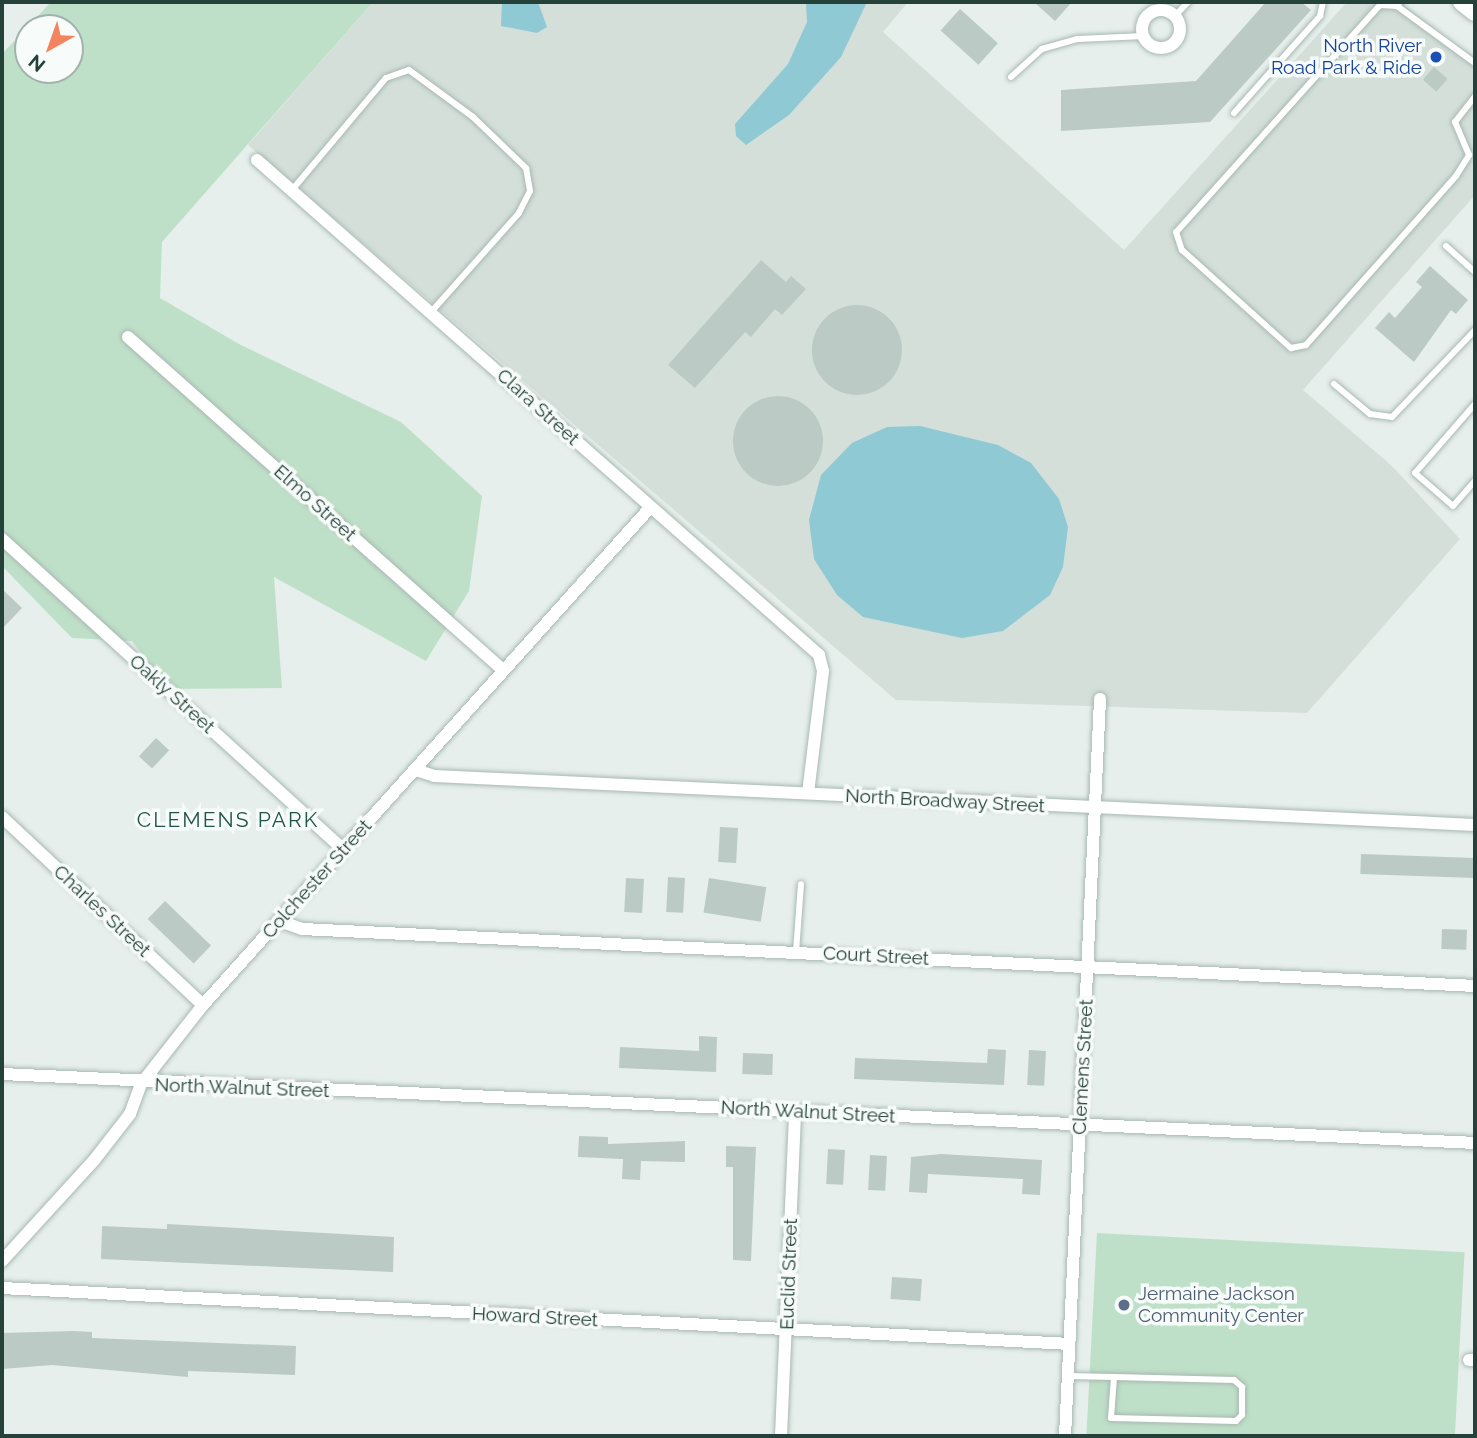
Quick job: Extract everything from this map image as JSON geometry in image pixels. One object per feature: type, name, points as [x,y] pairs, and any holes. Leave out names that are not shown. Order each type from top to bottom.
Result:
[{"type":"street","points":[[1462,2],[1475,12]]},
{"type":"street","points":[[1149,7],[1175,16],[1180,26],[1173,44],[1153,47],[1144,36],[1143,19],[1149,7]]},
{"type":"street","name":"Clara Street","points":[[257,160],[432,311],[649,509],[819,655],[824,671],[808,793]]},
{"type":"street","name":"Elmo Street","points":[[128,337],[503,670]]},
{"type":"street","name":"Colchester Street","points":[[2,1261],[95,1159],[130,1114],[141,1084],[203,1005],[649,509]]},
{"type":"street","name":"Oakly Street","points":[[2,539],[343,849]]},
{"type":"street","name":"Clemens Street","points":[[1065,1436],[1100,699]]},
{"type":"street","name":"North Broadway Street","points":[[416,770],[434,776],[808,793],[1094,810],[1475,825]]},
{"type":"street","name":"Charles Street","points":[[2,817],[203,1005]]},
{"type":"street","name":"Court Street","points":[[279,921],[302,929],[1475,986]]},
{"type":"street","name":"North Walnut Street","points":[[2,1074],[141,1084],[1475,1143]]},
{"type":"street","name":"Euclid Street","points":[[781,1436],[795,1111]]},
{"type":"street","name":"Howard Street","points":[[2,1288],[1069,1344]]},
{"type":"lane","points":[[1175,16],[1188,2]]},
{"type":"lane","points":[[1234,113],[1320,16],[1323,2]]},
{"type":"lane","points":[[1475,63],[1399,4],[1380,5],[1176,232],[1182,250],[1291,348],[1306,345],[1456,176],[1469,155],[1455,122],[1475,96]]},
{"type":"lane","points":[[1011,77],[1042,49],[1078,39],[1144,36]]},
{"type":"lane","points":[[290,191],[386,78],[409,70],[431,81],[526,167],[530,191],[519,213],[432,311]]},
{"type":"lane","points":[[1446,246],[1475,272]]},
{"type":"lane","points":[[1334,384],[1370,414],[1392,417],[1475,330]]},
{"type":"lane","points":[[1475,404],[1415,472],[1453,506],[1475,481]]},
{"type":"lane","points":[[796,952],[801,884]]},
{"type":"lane","points":[[1068,1376],[1114,1377],[1234,1380],[1242,1387],[1242,1415],[1236,1421],[1111,1418],[1114,1377]]},
{"type":"shaded area","points":[[373,2],[908,2],[883,32],[1124,250],[1347,2],[1400,2],[1475,60],[1475,195],[1303,390],[1391,465],[1460,539],[1307,713],[896,700],[248,145]]},
{"type":"green space","points":[[51,2],[373,2],[162,242],[160,298],[239,344],[401,422],[482,496],[469,591],[426,661],[274,577],[282,688],[167,689],[132,641],[72,638],[2,566],[2,54],[14,41],[14,84],[84,84],[84,14],[40,14]]},
{"type":"green space","points":[[1097,1233],[1464,1252],[1455,1436],[1086,1436]]},
{"type":"water","points":[[502,2],[538,2],[547,27],[537,33],[501,26]]},
{"type":"water","points":[[806,2],[867,2],[841,57],[789,115],[746,145],[736,136],[735,124],[788,64],[807,22]]},
{"type":"water","points":[[920,426],[998,445],[1031,463],[1059,499],[1068,527],[1063,567],[1050,595],[1003,631],[962,638],[863,617],[837,595],[814,559],[809,520],[821,475],[852,443],[887,427]]},
{"type":"building","points":[[1034,2],[1072,2],[1055,21]]},
{"type":"building","points":[[1266,2],[1301,2],[1311,10],[1210,122],[1061,131],[1061,90],[1196,81]]},
{"type":"building","points":[[960,9],[998,43],[978,65],[941,31]]},
{"type":"building","points":[[1434,67],[1448,79],[1436,92],[1423,80]]},
{"type":"building","points":[[761,260],[786,282],[791,276],[806,289],[782,315],[775,309],[751,337],[745,332],[695,388],[668,365]]},
{"type":"building","points":[[1430,266],[1468,300],[1456,314],[1451,310],[1414,362],[1375,328],[1389,312],[1395,318],[1422,287],[1416,282]]},
{"type":"building","points":[[857,305],[874,308],[889,318],[899,333],[902,350],[899,367],[889,382],[874,392],[857,395],[840,392],[825,382],[815,367],[812,350],[815,333],[825,318],[840,308]]},
{"type":"building","points":[[778,396],[795,399],[810,409],[820,424],[823,441],[820,458],[810,473],[795,483],[778,486],[761,483],[746,473],[736,458],[733,441],[736,424],[746,409],[761,399]]},
{"type":"building","points":[[2,589],[22,608],[2,629]]},
{"type":"building","points":[[156,738],[169,750],[152,769],[139,756]]},
{"type":"building","points":[[720,827],[738,828],[736,863],[718,862]]},
{"type":"building","points":[[1361,854],[1475,858],[1474,878],[1360,874]]},
{"type":"building","points":[[668,877],[685,878],[683,913],[666,912]]},
{"type":"building","points":[[626,878],[644,879],[642,913],[624,912]]},
{"type":"building","points":[[709,878],[766,887],[761,922],[704,913]]},
{"type":"building","points":[[165,901],[211,945],[194,963],[148,919]]},
{"type":"building","points":[[1442,929],[1467,930],[1466,950],[1441,949]]},
{"type":"building","points":[[699,1036],[717,1037],[716,1072],[619,1068],[620,1047],[699,1051]]},
{"type":"building","points":[[988,1049],[1006,1050],[1004,1085],[854,1079],[855,1058],[987,1063]]},
{"type":"building","points":[[1029,1050],[1046,1051],[1044,1086],[1027,1085]]},
{"type":"building","points":[[743,1053],[773,1054],[772,1075],[742,1074]]},
{"type":"building","points":[[579,1136],[608,1137],[608,1144],[685,1141],[685,1162],[641,1161],[640,1180],[622,1179],[623,1159],[578,1157]]},
{"type":"building","points":[[726,1146],[756,1147],[751,1261],[733,1260],[733,1167],[726,1167]]},
{"type":"building","points":[[828,1149],[845,1150],[843,1185],[826,1184]]},
{"type":"building","points":[[941,1154],[1042,1160],[1040,1195],[1022,1194],[1023,1179],[928,1174],[927,1193],[909,1192],[911,1157]]},
{"type":"building","points":[[870,1155],[887,1156],[885,1191],[868,1190]]},
{"type":"building","points":[[167,1224],[394,1237],[393,1272],[101,1259],[102,1226],[167,1229]]},
{"type":"building","points":[[892,1277],[922,1279],[920,1301],[890,1299]]},
{"type":"building","points":[[92,1332],[92,1338],[296,1346],[295,1375],[188,1371],[188,1377],[52,1365],[2,1369],[2,1333]]},
{"type":"place","name":"North River Road Park & Ride","points":[[1436,57]]},
{"type":"place","name":"Jermaine Jackson Community Center","points":[[1124,1305]]},
{"type":"district","name":"CLEMENS PARK","points":[[228,820]]}]
